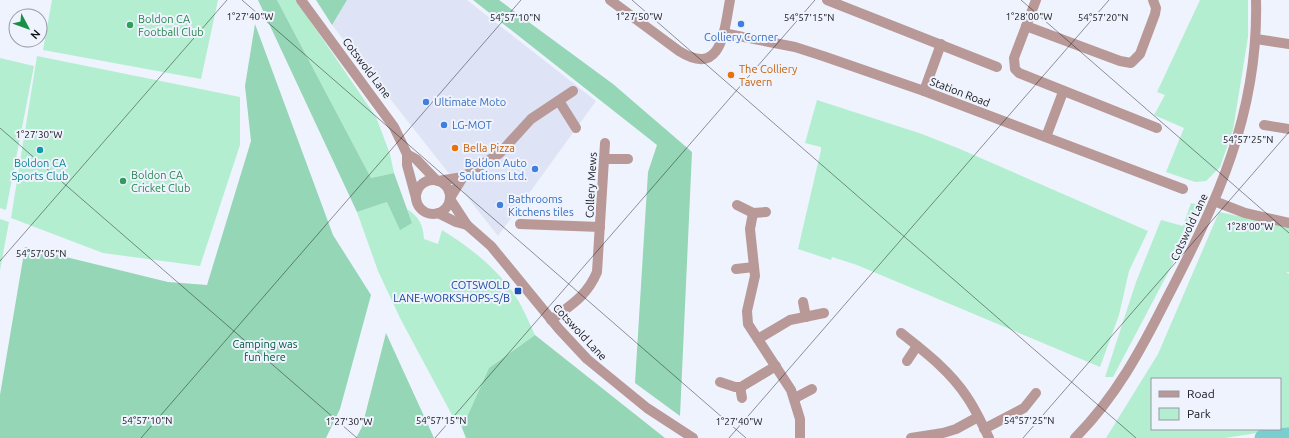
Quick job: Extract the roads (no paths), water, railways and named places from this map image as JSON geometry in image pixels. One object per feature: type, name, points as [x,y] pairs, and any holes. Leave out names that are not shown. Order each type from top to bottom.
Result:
[{"type":"street","name":"Cotswold Lane","points":[[301,0],[385,112],[394,127],[407,154],[408,165],[416,198]]},
{"type":"street","points":[[610,0],[679,51],[689,57],[699,60],[706,59],[718,50],[730,0]]},
{"type":"street","points":[[827,0],[997,67]]},
{"type":"street","points":[[1036,0],[1014,58],[1015,69],[1024,77],[1157,128]]},
{"type":"street","points":[[1026,26],[1120,62],[1131,62],[1140,54],[1155,14],[1156,8],[1153,0]]},
{"type":"street","name":"Cotswold Lane","points":[[1075,438],[1103,408],[1133,362],[1183,269],[1214,201],[1240,132],[1252,80],[1256,38],[1256,0]]},
{"type":"street","name":"Station Road","points":[[723,33],[795,47],[924,91],[1183,189]]},
{"type":"street","points":[[1256,38],[1289,44]]},
{"type":"street","points":[[924,91],[941,44]]},
{"type":"street","points":[[463,177],[450,198],[446,208],[438,213],[432,214],[424,211],[417,203],[416,198],[422,184],[426,182],[463,177],[500,153],[531,119],[573,91]]},
{"type":"street","points":[[1046,137],[1063,92]]},
{"type":"street","points":[[559,101],[576,128]]},
{"type":"street","points":[[1264,125],[1289,129]]},
{"type":"street","name":"Collery Mews","points":[[551,320],[582,296],[591,286],[597,272],[605,143]]},
{"type":"street","name":"Cotswold Lane","points":[[407,154],[416,159],[437,181]]},
{"type":"street","points":[[604,159],[628,159]]},
{"type":"street","points":[[437,181],[447,187],[450,198]]},
{"type":"street","name":"Cotswold Lane","points":[[450,198],[467,225],[498,254],[551,320],[587,360],[617,385],[659,416],[693,438]]},
{"type":"street","points":[[1214,201],[1245,212],[1289,223]]},
{"type":"street","points":[[737,205],[753,213],[766,212]]},
{"type":"street","name":"Cotswold Lane","points":[[438,213],[456,222],[467,225]]},
{"type":"street","points":[[753,213],[750,229],[755,283],[747,318],[751,331],[776,366],[795,398],[800,419],[800,438]]},
{"type":"street","name":"Collery Mews","points":[[520,224],[600,227]]},
{"type":"street","points":[[736,269],[754,267]]},
{"type":"street","points":[[803,302],[806,316]]},
{"type":"street","points":[[758,339],[786,322],[806,316],[824,314]]},
{"type":"street","points":[[901,333],[949,375],[966,396],[989,438]]},
{"type":"street","points":[[907,361],[917,346]]},
{"type":"street","points":[[720,382],[735,387],[740,387],[749,384],[776,366]]},
{"type":"street","points":[[740,387],[742,398]]},
{"type":"street","points":[[795,398],[812,389]]},
{"type":"street","points":[[984,429],[1024,408],[1036,393]]},
{"type":"street","points":[[911,438],[943,433],[956,429],[978,416]]},
{"type":"waterway","points":[[1263,438],[1289,436]]},
{"type":"place","name":"Colliery Corner","points":[[741,24]]},
{"type":"place","name":"Boldon CA Football Club","points":[[130,25]]},
{"type":"place","name":"The Colliery Tavern","points":[[731,75]]},
{"type":"place","name":"Ultimate Moto","points":[[426,102]]},
{"type":"place","name":"LG-MOT","points":[[444,125]]},
{"type":"place","name":"Bella Pizza","points":[[455,148]]},
{"type":"place","name":"Boldon CA Sports Club","points":[[40,150]]},
{"type":"place","name":"Boldon Auto Solutions Ltd.","points":[[535,169]]},
{"type":"place","name":"Boldon CA Cricket Club","points":[[123,181]]},
{"type":"place","name":"Bathrooms Kitchens tiles","points":[[500,205]]},
{"type":"place","name":"COTSWOLD LANE-WORKSHOPS-S/B","points":[[518,291]]},
{"type":"park label","name":"Camping was fun here","points":[[265,350]]}]
